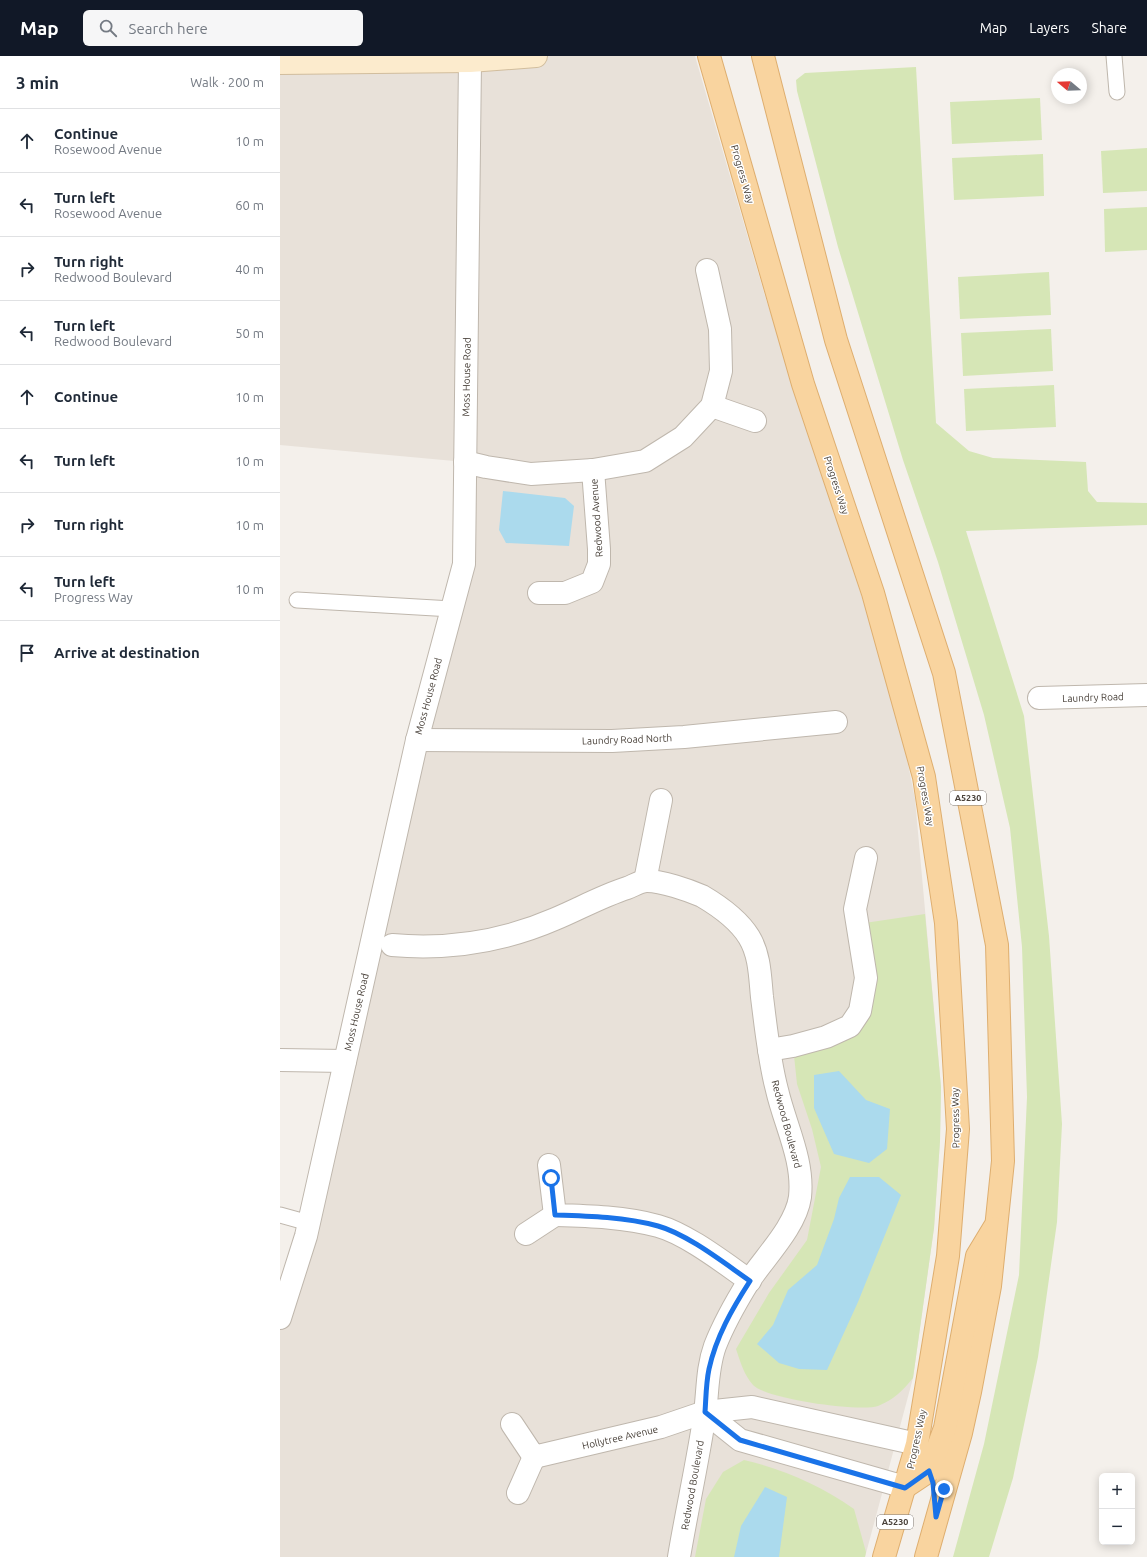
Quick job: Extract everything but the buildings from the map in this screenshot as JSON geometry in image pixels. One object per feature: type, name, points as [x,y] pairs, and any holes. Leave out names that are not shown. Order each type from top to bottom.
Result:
[{"type":"main road","name":"Progress Way","points":[[709,56],[803,384],[873,594],[924,777],[945,915],[958,1129],[948,1256],[917,1444],[884,1557]]},
{"type":"main road","name":"A5230","points":[[763,56],[836,340],[944,673],[997,945],[1003,1161],[990,1286],[970,1392],[926,1557]]},
{"type":"main road","points":[[905,1488],[929,1471],[945,1428],[977,1256],[996,1223]]},
{"type":"main road","points":[[917,1444],[933,1483],[936,1517]]},
{"type":"street","points":[[280,63],[324,60],[470,61],[536,56]]},
{"type":"street","name":"Moss House Road","points":[[280,1318],[309,1223],[417,740],[464,564],[470,61]]},
{"type":"street","name":"Redwood Avenue","points":[[466,462],[486,467],[531,474],[592,470],[645,461],[683,437],[712,406],[721,370],[720,329],[707,270]]},
{"type":"street","points":[[712,406],[755,421]]},
{"type":"street","name":"Redwood Avenue","points":[[539,593],[565,594],[592,582],[599,564],[600,549],[592,470]]},
{"type":"street","name":"Laundry Road","points":[[1039,698],[1147,695]]},
{"type":"street","name":"Laundry Road North","points":[[417,740],[612,741],[684,737],[836,722]]},
{"type":"street","points":[[392,945],[425,948],[462,946],[508,935],[553,920],[614,892],[645,881],[661,800]]},
{"type":"street","points":[[769,1050],[792,1046],[826,1037],[850,1026],[860,1011],[866,978],[856,909],[858,889],[866,858]]},
{"type":"street","name":"Redwood Boulevard","points":[[645,881],[691,891],[716,904],[738,922],[748,935],[756,952],[769,1050],[777,1090],[796,1155],[800,1180],[800,1199],[794,1216],[730,1313],[715,1346],[708,1371],[705,1412],[679,1557]]},
{"type":"street","points":[[280,1060],[345,1061]]},
{"type":"street","points":[[550,1165],[555,1215]]},
{"type":"street","points":[[526,1234],[555,1215],[600,1216],[658,1226],[694,1243],[750,1281]]},
{"type":"street","points":[[705,1412],[752,1407],[917,1444]]},
{"type":"street","points":[[705,1412],[740,1440],[905,1488]]},
{"type":"street","name":"Hollytree Avenue","points":[[534,1457],[661,1427],[705,1412]]},
{"type":"street","points":[[512,1424],[534,1457],[518,1492]]},
{"type":"lane","points":[[1114,56],[1117,92]]},
{"type":"lane","points":[[297,600],[452,609]]},
{"type":"lane","points":[[280,1215],[309,1223]]},
{"type":"shaded area","points":[[280,56],[695,56],[765,296],[867,613],[903,739],[915,799],[941,1087],[940,1141],[934,1228],[913,1378],[865,1557],[280,1557],[280,1322],[452,609],[465,462],[280,445]]},
{"type":"green space","points":[[916,67],[936,423],[969,451],[993,458],[1086,462],[1088,491],[1097,502],[1147,503],[1147,525],[966,531],[1024,716],[1049,936],[1062,1124],[1057,1222],[1038,1357],[1013,1478],[989,1557],[953,1557],[984,1444],[1019,1275],[1027,1097],[1022,947],[1010,828],[984,715],[938,562],[903,460],[838,247],[797,91],[796,80],[805,73]]},
{"type":"green space","points":[[1040,98],[1042,140],[952,144],[950,102]]},
{"type":"green space","points":[[1147,148],[1147,191],[1103,193],[1101,151]]},
{"type":"green space","points":[[1043,154],[1044,196],[954,200],[952,158]]},
{"type":"green space","points":[[1147,207],[1147,250],[1105,252],[1104,209]]},
{"type":"green space","points":[[1049,272],[1051,315],[960,319],[958,277]]},
{"type":"green space","points":[[1051,329],[1053,371],[963,376],[961,333]]},
{"type":"green space","points":[[1054,385],[1056,427],[966,431],[964,389]]},
{"type":"green space","points":[[925,914],[941,1087],[940,1141],[934,1228],[913,1378],[902,1391],[878,1406],[834,1406],[775,1395],[761,1390],[753,1385],[745,1372],[736,1349],[769,1293],[807,1240],[821,1167],[812,1129],[797,1084],[793,1046],[860,1011],[858,924]]},
{"type":"green space","points":[[744,1460],[774,1468],[802,1479],[841,1500],[854,1509],[866,1552],[865,1557],[695,1557],[706,1499],[723,1472]]},
{"type":"water","points":[[503,491],[565,498],[574,506],[569,546],[506,543],[499,530]]},
{"type":"water","points":[[839,1071],[866,1100],[890,1109],[887,1149],[869,1163],[834,1154],[814,1108],[814,1075]]},
{"type":"water","points":[[850,1177],[879,1177],[901,1195],[858,1302],[827,1370],[799,1369],[779,1363],[757,1344],[773,1325],[788,1290],[817,1265],[834,1219],[839,1198]]},
{"type":"water","points":[[765,1487],[787,1497],[779,1557],[734,1557],[741,1526]]},
{"type":"route","points":[[551,1178],[555,1215],[600,1216],[658,1226],[694,1243],[750,1281],[730,1313],[715,1346],[708,1371],[705,1412],[740,1440],[905,1488],[929,1471],[933,1483],[936,1517],[944,1489]]}]
